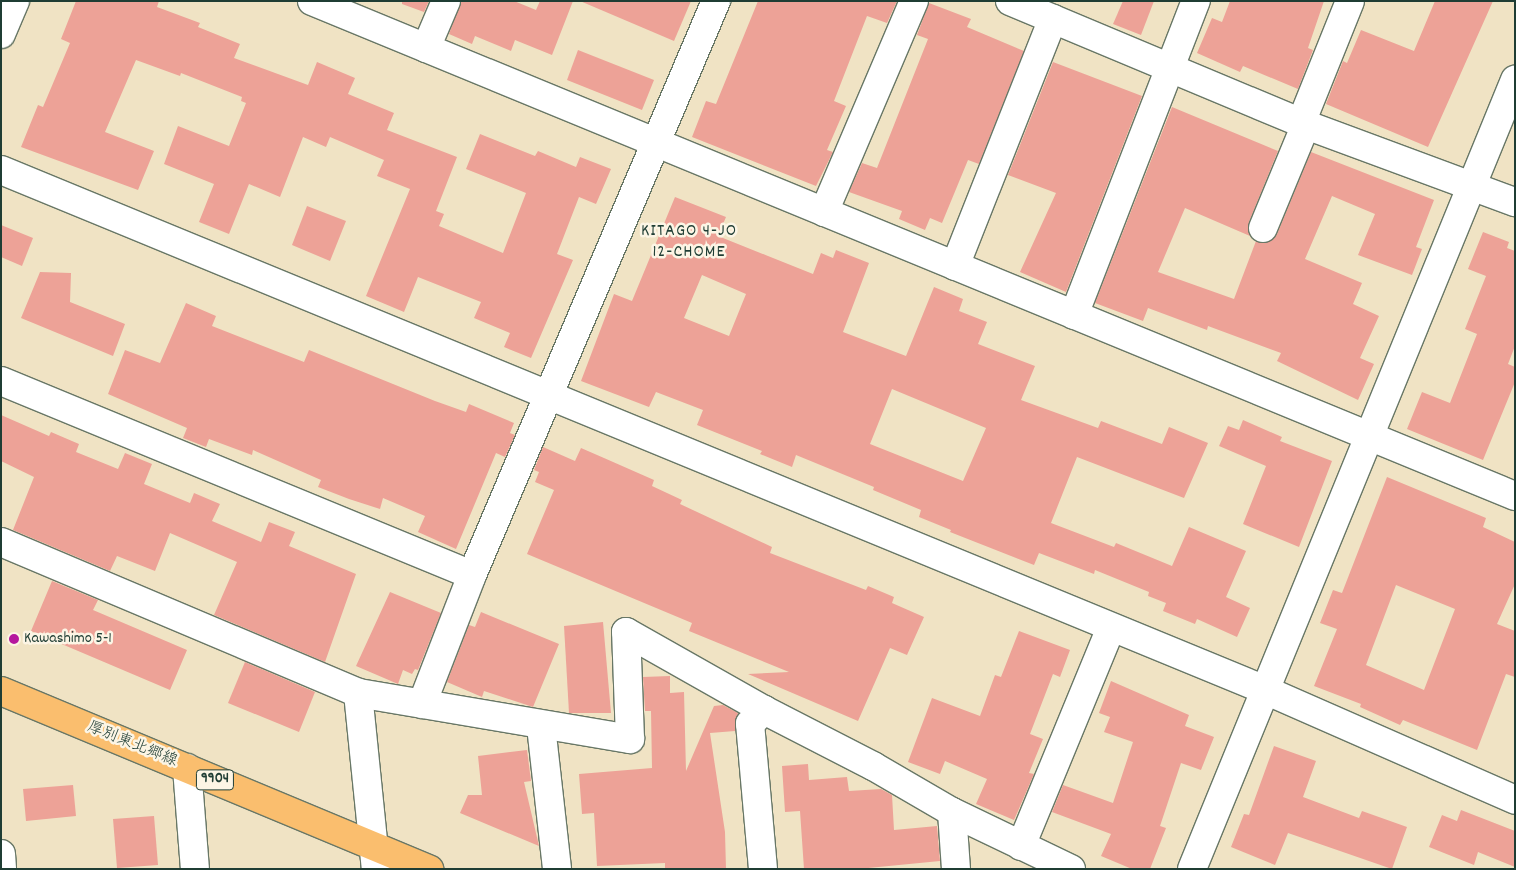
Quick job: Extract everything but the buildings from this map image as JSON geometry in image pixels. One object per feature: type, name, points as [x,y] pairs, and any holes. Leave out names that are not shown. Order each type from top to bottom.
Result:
[{"type":"main road","name":"厚別東北郷線","points":[[1,691],[187,768],[376,858],[429,869]]},
{"type":"street","points":[[1,34],[15,1]]},
{"type":"street","points":[[312,1],[1515,496]]},
{"type":"street","points":[[426,48],[446,1]]},
{"type":"street","points":[[422,704],[472,574],[657,144],[716,1]]},
{"type":"street","points":[[824,212],[914,1]]},
{"type":"street","points":[[1010,1],[1304,123],[1472,184],[1515,202]]},
{"type":"street","points":[[1074,315],[1168,67],[1196,1]]},
{"type":"street","points":[[1263,228],[1350,1]]},
{"type":"street","points":[[955,266],[1053,19]]},
{"type":"street","points":[[1192,869],[1515,80]]},
{"type":"street","points":[[1,170],[1265,690],[1515,800]]},
{"type":"street","points":[[1,381],[472,574]]},
{"type":"street","points":[[1,542],[358,693],[541,726],[630,739],[626,632],[764,710],[873,766],[952,812],[1071,869]]},
{"type":"street","points":[[1021,846],[1111,628]]},
{"type":"street","points":[[358,693],[376,858]]},
{"type":"street","points":[[763,869],[750,724],[764,710]]},
{"type":"street","points":[[541,726],[557,869]]},
{"type":"street","points":[[187,768],[195,869]]},
{"type":"street","points":[[952,812],[956,869]]},
{"type":"street","points":[[1,854],[2,869]]},
{"type":"place","name":"Kawashimo 5-1","points":[[14,639]]},
{"type":"district","name":"KITAGO 4-JO 12-CHOME","points":[[689,243]]}]
